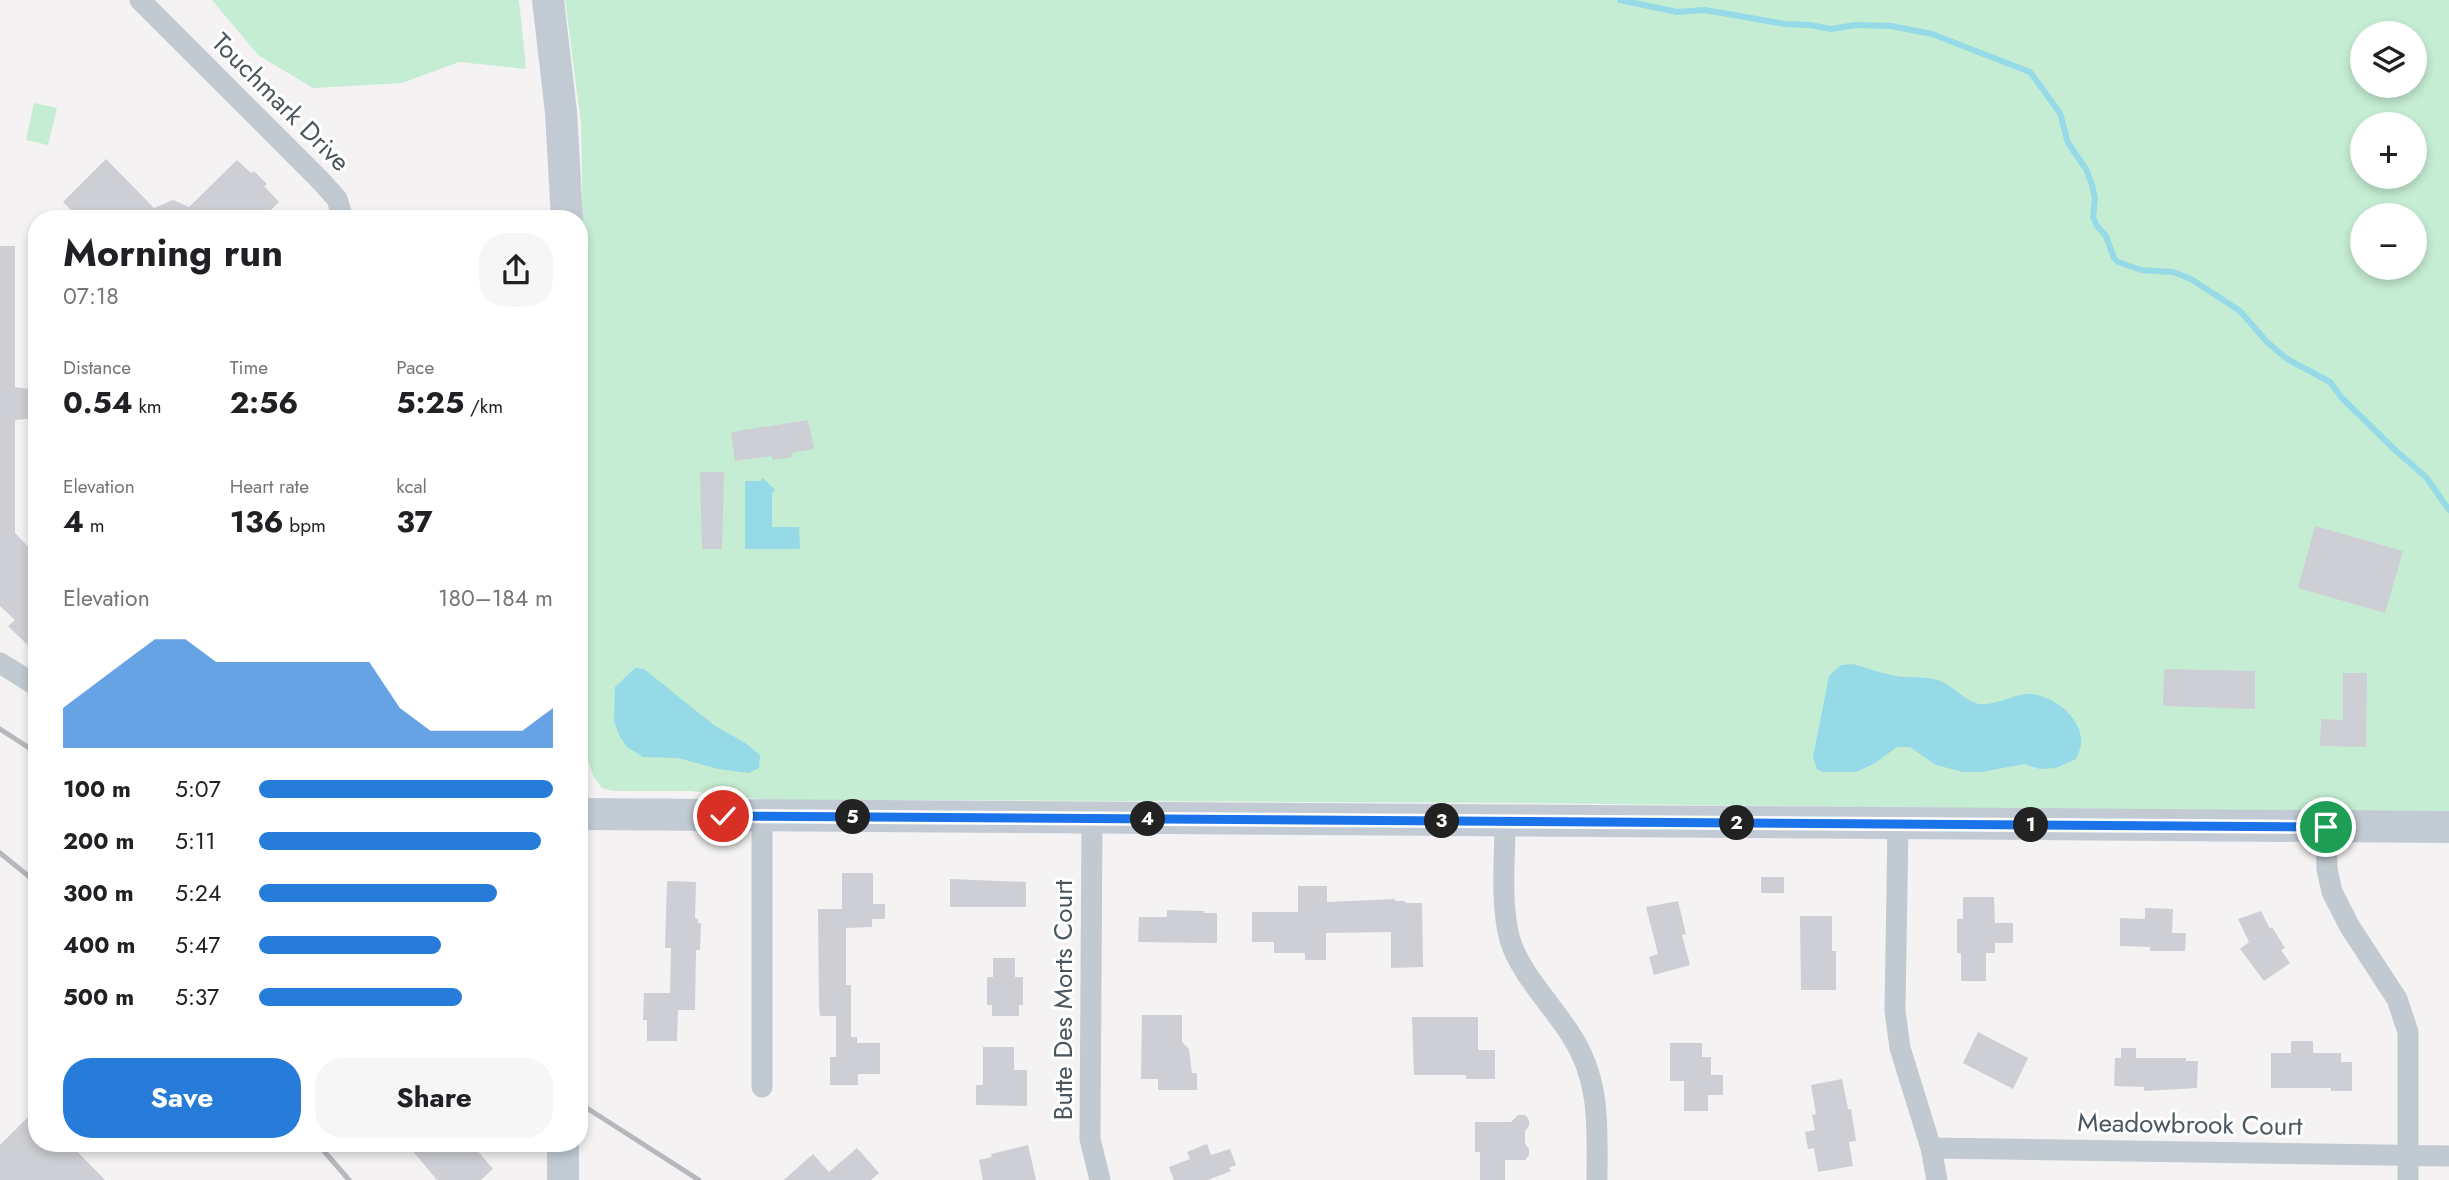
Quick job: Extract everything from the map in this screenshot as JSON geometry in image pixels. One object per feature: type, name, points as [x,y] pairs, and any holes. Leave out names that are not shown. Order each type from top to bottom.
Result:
[{"type":"main road","points":[[548,0],[563,133],[567,210]]},
{"type":"main road","points":[[588,814],[2449,827]]},
{"type":"main road","points":[[563,1152],[563,1180]]},
{"type":"street","name":"Touchmark Drive","points":[[140,0],[320,180],[337,199],[340,210]]},
{"type":"street","points":[[0,663],[28,681]]},
{"type":"street","points":[[762,817],[762,1087]]},
{"type":"street","name":"Butte Des Morts Court","points":[[1093,819],[1090,1139],[1100,1180]]},
{"type":"street","points":[[1505,822],[1506,901],[1510,942],[1534,983],[1572,1036],[1589,1071],[1597,1109],[1597,1180]]},
{"type":"street","points":[[1898,823],[1895,1011],[1900,1048],[1931,1148],[1937,1180]]},
{"type":"street","points":[[2326,827],[2332,892],[2350,927],[2396,999],[2408,1032],[2407,1180]]},
{"type":"street","name":"Meadowbrook Court","points":[[1931,1148],[2449,1156]]},
{"type":"green space","points":[[212,0],[519,0],[526,69],[459,62],[402,83],[313,88],[258,55]]},
{"type":"green space","points":[[565,0],[2449,0],[2449,814],[1520,803],[911,800],[782,802],[690,791],[614,791],[602,788],[588,761],[588,210],[582,210],[581,123]]},
{"type":"green space","points":[[34,103],[57,108],[48,145],[26,140]]},
{"type":"water","points":[[763,478],[775,490],[772,493],[772,527],[799,527],[800,549],[745,549],[745,481],[760,481]]},
{"type":"water","points":[[1853,664],[1895,676],[1938,680],[1968,700],[1979,704],[2027,694],[2045,697],[2062,707],[2079,729],[2081,746],[2076,759],[2056,768],[2040,769],[2024,764],[1982,772],[1963,772],[1936,765],[1910,747],[1897,747],[1875,763],[1856,772],[1823,772],[1817,769],[1813,757],[1829,676],[1841,665]]},
{"type":"water","points":[[635,668],[644,669],[715,726],[744,742],[760,755],[759,768],[749,773],[718,769],[678,758],[643,757],[627,747],[614,721],[615,687]]},
{"type":"building","points":[[106,159],[154,208],[173,200],[189,207],[237,160],[267,184],[264,186],[279,202],[271,210],[71,210],[63,202]]},
{"type":"building","points":[[0,246],[15,246],[15,387],[28,389],[28,419],[15,420],[15,533],[28,547],[28,645],[8,626],[15,620],[0,606]]},
{"type":"building","points":[[808,420],[814,449],[773,460],[772,456],[735,461],[731,432]]},
{"type":"building","points":[[700,472],[724,472],[722,549],[702,549]]},
{"type":"building","points":[[2315,526],[2403,551],[2385,613],[2298,588]]},
{"type":"building","points":[[2164,669],[2255,671],[2255,709],[2163,706]]},
{"type":"building","points":[[2343,673],[2367,673],[2366,747],[2320,746],[2321,719],[2343,720]]},
{"type":"building","points":[[842,873],[873,873],[873,904],[885,904],[885,919],[872,919],[872,927],[846,928],[846,985],[851,985],[851,1037],[857,1037],[857,1043],[880,1043],[880,1074],[858,1074],[858,1085],[830,1085],[830,1057],[836,1057],[836,1016],[820,1016],[819,1005],[818,909],[842,909]]},
{"type":"building","points":[[1761,877],[1784,877],[1784,893],[1761,893]]},
{"type":"building","points":[[950,879],[1026,882],[1026,907],[950,907]]},
{"type":"building","points":[[667,881],[696,882],[695,918],[701,923],[700,950],[696,950],[695,1010],[678,1010],[677,1041],[647,1041],[647,1020],[643,1020],[644,993],[670,993],[671,948],[665,948]]},
{"type":"building","points":[[1298,886],[1327,886],[1327,902],[1395,899],[1405,903],[1422,903],[1423,967],[1391,968],[1391,932],[1326,933],[1326,960],[1305,960],[1305,953],[1274,953],[1274,942],[1252,942],[1252,912],[1298,912]]},
{"type":"building","points":[[1963,897],[1994,897],[1995,923],[2013,923],[2013,943],[1995,943],[1995,953],[1986,953],[1986,981],[1961,981],[1961,953],[1957,953],[1957,919],[1963,919]]},
{"type":"building","points":[[1678,901],[1686,934],[1682,935],[1690,965],[1654,975],[1649,957],[1658,954],[1646,907]]},
{"type":"building","points":[[2145,908],[2173,909],[2172,933],[2186,933],[2185,951],[2150,951],[2150,947],[2120,946],[2120,918],[2145,919]]},
{"type":"building","points":[[1167,910],[1217,913],[1217,943],[1138,942],[1139,917],[1167,917]]},
{"type":"building","points":[[2261,911],[2270,929],[2272,927],[2285,948],[2281,950],[2290,963],[2264,981],[2240,949],[2249,942],[2238,919]]},
{"type":"building","points":[[1800,916],[1832,916],[1832,951],[1836,951],[1836,990],[1801,990]]},
{"type":"building","points":[[993,958],[1015,958],[1015,977],[1023,977],[1023,1005],[1019,1005],[1019,1016],[992,1016],[992,1005],[987,1005],[987,977],[993,977]]},
{"type":"building","points":[[1142,1015],[1182,1015],[1182,1042],[1189,1049],[1192,1073],[1197,1073],[1197,1090],[1158,1090],[1158,1079],[1141,1079]]},
{"type":"building","points":[[1412,1017],[1478,1017],[1478,1050],[1495,1050],[1495,1079],[1466,1079],[1466,1075],[1414,1075]]},
{"type":"building","points":[[1978,1032],[2028,1058],[2013,1089],[1963,1063]]},
{"type":"building","points":[[2291,1041],[2313,1041],[2313,1053],[2341,1053],[2341,1062],[2352,1062],[2352,1091],[2331,1091],[2331,1088],[2271,1088],[2271,1053],[2291,1053]]},
{"type":"building","points":[[1670,1043],[1702,1043],[1702,1057],[1711,1057],[1711,1075],[1723,1075],[1723,1095],[1708,1095],[1708,1111],[1684,1111],[1684,1081],[1670,1081]]},
{"type":"building","points":[[983,1047],[1014,1047],[1014,1070],[1027,1070],[1027,1106],[976,1105],[976,1085],[983,1085]]},
{"type":"building","points":[[2121,1048],[2136,1048],[2136,1058],[2186,1058],[2186,1061],[2198,1061],[2197,1088],[2144,1091],[2144,1087],[2114,1086],[2115,1058],[2121,1058]]},
{"type":"building","points":[[1842,1079],[1848,1109],[1851,1109],[1856,1141],[1849,1142],[1853,1166],[1818,1172],[1814,1148],[1808,1149],[1805,1132],[1815,1130],[1812,1115],[1816,1114],[1811,1085]]},
{"type":"building","points":[[1518,1115],[1525,1115],[1529,1120],[1525,1131],[1525,1144],[1529,1155],[1525,1160],[1505,1160],[1505,1180],[1480,1180],[1480,1152],[1475,1152],[1475,1122],[1511,1122]]},
{"type":"building","points":[[28,1117],[28,1152],[78,1152],[105,1180],[0,1180],[0,1145]]},
{"type":"building","points":[[1207,1144],[1211,1155],[1230,1149],[1236,1165],[1229,1168],[1231,1171],[1208,1180],[1174,1180],[1169,1167],[1190,1159],[1187,1152]]},
{"type":"building","points":[[1028,1145],[1036,1180],[983,1180],[979,1160],[992,1157],[991,1154]]},
{"type":"building","points":[[857,1148],[879,1173],[871,1180],[784,1180],[813,1154],[829,1172]]},
{"type":"building","points":[[414,1152],[479,1152],[493,1169],[481,1180],[437,1180]]},
{"type":"waterway","points":[[1620,0],[1677,12],[1705,10],[1831,29],[1856,25],[1891,26],[1932,34],[2030,72],[2060,113],[2068,143],[2086,169],[2095,198],[2093,217],[2106,236],[2114,258],[2141,270],[2173,272],[2191,279],[2240,311],[2267,342],[2287,359],[2330,382],[2341,397],[2426,477],[2449,510]]},
{"type":"railway","points":[[0,729],[28,747]]},
{"type":"railway","points":[[0,853],[28,876]]},
{"type":"railway","points":[[588,1109],[699,1180]]},
{"type":"railway","points":[[325,1152],[349,1180]]},
{"type":"route","points":[[723,816],[2326,827]]}]
